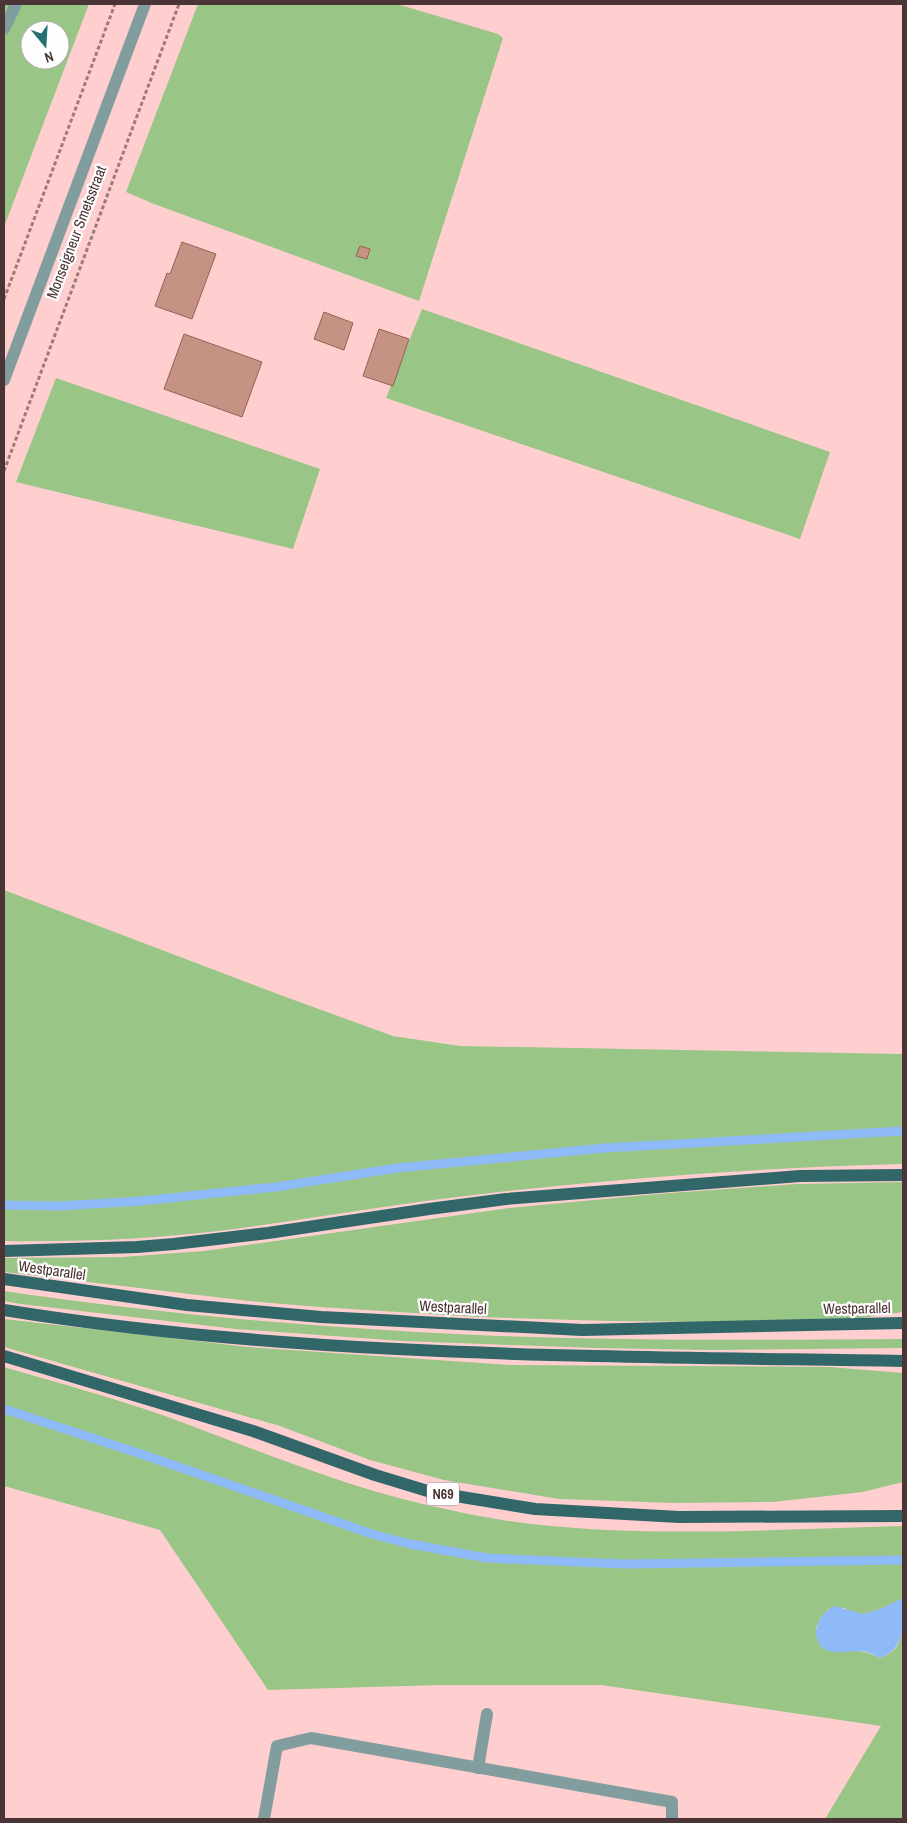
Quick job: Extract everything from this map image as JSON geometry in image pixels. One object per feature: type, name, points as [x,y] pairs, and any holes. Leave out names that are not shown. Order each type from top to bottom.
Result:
[{"type":"main road","points":[[4,1250],[174,1244],[268,1233],[429,1208],[525,1197],[800,1176],[903,1175]]},
{"type":"main road","name":"Westparallel","points":[[4,1280],[186,1305],[331,1318],[582,1330],[903,1324]]},
{"type":"main road","points":[[4,1310],[169,1333],[317,1345],[573,1356],[903,1361]]},
{"type":"main road","name":"N69","points":[[4,1356],[253,1431],[375,1475],[431,1492],[536,1509],[679,1517],[903,1516]]},
{"type":"street","points":[[4,29],[16,4]]},
{"type":"street","name":"Monseigneur Smetsstraat","points":[[4,380],[145,4]]},
{"type":"street","points":[[478,1768],[486,1714]]},
{"type":"street","points":[[264,1819],[277,1746],[311,1738],[672,1802],[672,1819]]},
{"type":"path","points":[[4,299],[115,4]]},
{"type":"path","name":"Monseigneur Smetsstraat","points":[[4,471],[179,4]]},
{"type":"green space","points":[[4,4],[89,4],[70,54],[70,20],[20,20],[20,70],[64,70],[4,227]]},
{"type":"green space","points":[[198,4],[397,4],[498,34],[503,38],[419,301],[126,192]]},
{"type":"green space","points":[[422,309],[830,452],[800,539],[386,398]]},
{"type":"green space","points":[[56,378],[320,469],[293,549],[16,482]]},
{"type":"green space","points":[[4,890],[393,1036],[460,1046],[903,1054],[903,1164],[785,1168],[550,1186],[433,1200],[235,1229],[177,1235],[91,1240],[4,1241]]},
{"type":"green space","points":[[903,1182],[903,1312],[847,1320],[705,1322],[478,1317],[249,1301],[4,1272],[4,1258],[122,1257],[204,1251],[509,1208],[657,1194],[797,1184]]},
{"type":"green space","points":[[4,1291],[122,1307],[358,1328],[477,1335],[584,1338],[743,1340],[903,1339],[903,1348],[711,1350],[402,1341],[236,1329],[21,1304],[4,1301]]},
{"type":"green space","points":[[4,1319],[248,1347],[511,1365],[830,1367],[903,1373],[903,1482],[863,1492],[773,1502],[674,1503],[559,1499],[444,1480],[370,1460],[280,1426],[4,1347]]},
{"type":"green space","points":[[4,1367],[148,1410],[342,1481],[414,1502],[491,1518],[578,1528],[671,1532],[903,1526],[903,1598],[880,1609],[863,1614],[844,1608],[828,1609],[816,1628],[835,1652],[858,1651],[880,1658],[891,1652],[898,1645],[903,1623],[903,1819],[825,1819],[881,1726],[601,1685],[441,1685],[268,1690],[160,1530],[4,1486]]},
{"type":"water","points":[[903,1598],[902,1634],[895,1648],[889,1654],[880,1658],[862,1651],[831,1652],[822,1647],[818,1642],[816,1629],[819,1620],[834,1606],[863,1614],[880,1609]]},
{"type":"building","points":[[182,242],[216,254],[192,319],[155,306],[167,273],[170,274]]},
{"type":"building","points":[[360,246],[370,249],[367,259],[356,256]]},
{"type":"building","points":[[324,312],[353,323],[344,350],[314,339]]},
{"type":"building","points":[[379,329],[409,339],[393,386],[363,376]]},
{"type":"building","points":[[184,334],[262,362],[242,417],[164,389]]},
{"type":"waterway","points":[[4,1205],[59,1206],[141,1201],[276,1187],[397,1168],[605,1148],[903,1131]]},
{"type":"waterway","points":[[4,1409],[372,1534],[410,1544],[487,1558],[625,1564],[903,1560]]}]
